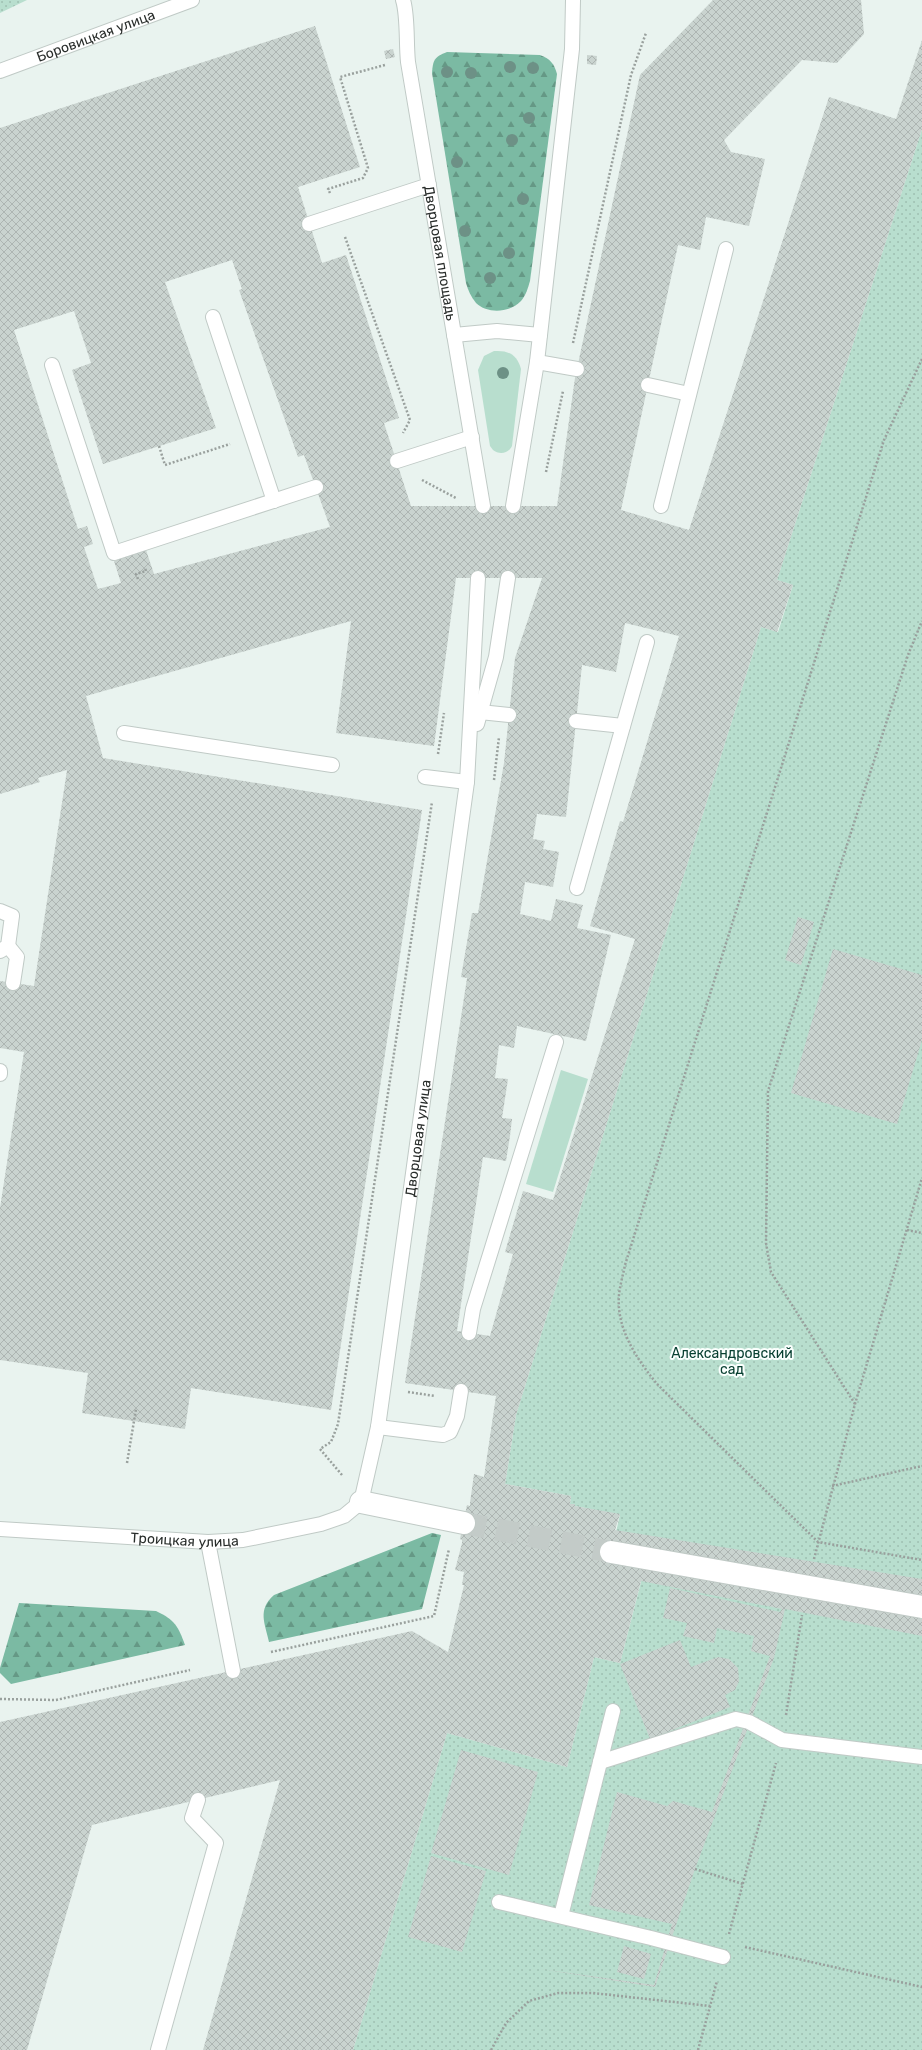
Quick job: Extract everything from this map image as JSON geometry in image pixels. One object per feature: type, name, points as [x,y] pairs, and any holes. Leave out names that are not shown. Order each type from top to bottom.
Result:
[{"type":"street","points":[[361,1502],[464,1523]]},
{"type":"street","points":[[611,1552],[922,1608]]},
{"type":"lane","name":"Боровицкая улица","points":[[0,71],[192,0]]},
{"type":"lane","name":"Дворцовая площадь","points":[[403,0],[406,8],[406,45],[408,62],[483,506]]},
{"type":"lane","points":[[513,506],[537,362],[572,49],[573,0]]},
{"type":"lane","points":[[309,224],[429,185]]},
{"type":"lane","points":[[661,506],[726,249]]},
{"type":"lane","points":[[213,317],[274,501]]},
{"type":"lane","points":[[454,335],[497,331],[540,335]]},
{"type":"lane","points":[[537,362],[572,368]]},
{"type":"lane","points":[[52,364],[114,553],[316,487]]},
{"type":"lane","points":[[648,385],[689,394]]},
{"type":"lane","points":[[397,461],[472,437]]},
{"type":"lane","points":[[467,778],[478,578]]},
{"type":"lane","points":[[467,778],[480,712],[496,657],[508,578]]},
{"type":"lane","points":[[577,888],[647,642]]},
{"type":"lane","points":[[480,712],[509,715]]},
{"type":"lane","points":[[576,721],[623,726]]},
{"type":"lane","points":[[124,733],[332,765]]},
{"type":"lane","points":[[430,778],[467,778]]},
{"type":"lane","name":"Дворцовая улица","points":[[361,1502],[378,1427],[467,778]]},
{"type":"lane","points":[[0,911],[12,916],[4,948],[17,957],[13,983]]},
{"type":"lane","points":[[469,1332],[473,1309],[556,1042]]},
{"type":"lane","points":[[378,1427],[443,1435],[450,1432],[457,1416],[461,1391]]},
{"type":"lane","name":"Троицкая улица","points":[[0,1529],[208,1542],[243,1540],[321,1524],[344,1516],[361,1502]]},
{"type":"lane","points":[[208,1542],[233,1671]]},
{"type":"lane","points":[[561,1916],[613,1711]]},
{"type":"lane","points":[[600,1762],[736,1719],[750,1722],[782,1740],[922,1757]]},
{"type":"lane","points":[[158,2050],[216,1843],[192,1818],[198,1800]]},
{"type":"lane","points":[[499,1902],[651,1938],[723,1957]]},
{"type":"path","points":[[544,479],[572,368],[631,75],[646,33]]},
{"type":"path","points":[[408,62],[371,68],[340,77],[368,168],[363,178],[328,189],[410,420],[403,433],[419,478],[458,499]]},
{"type":"path","points":[[922,359],[884,440],[624,1265],[619,1296],[623,1327],[637,1359],[657,1384],[818,1542],[922,1560]]},
{"type":"path","points":[[918,368],[922,372]]},
{"type":"path","points":[[160,446],[165,465],[253,437]]},
{"type":"path","points":[[138,579],[136,574],[146,571],[145,568]]},
{"type":"path","points":[[855,1404],[771,1272],[766,1243],[768,1090],[906,662],[922,621]]},
{"type":"path","points":[[320,1449],[331,1442],[338,1424],[430,778],[445,708]]},
{"type":"path","points":[[814,1562],[832,1486],[855,1404],[922,1178]]},
{"type":"path","points":[[907,1230],[922,1233]]},
{"type":"path","points":[[127,1463],[136,1409]]},
{"type":"path","points":[[832,1486],[922,1466]]},
{"type":"path","points":[[271,1652],[434,1616],[449,1550]]},
{"type":"path","points":[[698,2050],[782,1740],[803,1613]]},
{"type":"path","points":[[0,1699],[56,1700],[190,1670]]},
{"type":"path","points":[[695,1869],[743,1884]]},
{"type":"path","points":[[727,1943],[922,1987]]},
{"type":"path","points":[[491,2050],[506,2023],[530,2001],[558,1993],[593,1993],[710,2006]]},
{"type":"green space","points":[[0,0],[27,0],[0,13]]},
{"type":"green space","points":[[447,52],[540,55],[551,62],[557,74],[530,281],[526,294],[521,301],[505,310],[498,311],[481,307],[476,303],[466,283],[432,73],[433,65],[437,57]]},
{"type":"green space","name":"Александровский сад","points":[[922,129],[922,2050],[353,2050],[447,1733],[567,1767],[594,1657],[620,1663],[641,1582],[606,1574],[620,1515],[575,1506],[575,1504],[570,1504],[571,1496],[505,1484],[516,1415],[761,627],[778,632],[793,585],[777,580]]},
{"type":"green space","points":[[494,351],[504,351],[512,354],[517,360],[521,369],[512,446],[508,451],[503,453],[495,452],[490,446],[478,370],[484,356]]},
{"type":"green space","points":[[561,1070],[588,1079],[553,1192],[526,1184]]},
{"type":"green space","points":[[432,1533],[441,1535],[422,1609],[269,1642],[264,1623],[264,1611],[265,1606],[274,1595]]},
{"type":"green space","points":[[19,1603],[156,1611],[168,1617],[175,1624],[185,1645],[11,1684],[0,1673],[0,1668]]},
{"type":"building","points":[[713,0],[861,0],[864,34],[837,63],[802,60],[724,140],[731,152],[765,159],[749,226],[706,217],[700,250],[678,245],[621,510],[689,530],[829,97],[896,119],[922,40],[922,129],[777,580],[793,585],[777,632],[761,627],[516,1415],[505,1484],[571,1496],[570,1504],[575,1504],[575,1506],[620,1514],[615,1530],[922,1579],[922,1636],[785,1609],[774,1658],[695,1869],[655,1987],[540,1969],[654,1985],[672,1924],[589,1905],[617,1792],[667,1806],[673,1801],[712,1812],[770,1656],[751,1651],[754,1636],[717,1628],[714,1643],[683,1636],[687,1623],[663,1618],[670,1588],[780,1612],[782,1609],[641,1581],[620,1663],[594,1657],[567,1767],[447,1733],[353,2050],[203,2050],[280,1780],[92,1825],[27,2050],[0,2050],[0,1722],[412,1631],[448,1652],[464,1585],[462,1585],[464,1572],[455,1570],[462,1543],[462,1540],[460,1539],[467,1505],[470,1506],[474,1474],[484,1477],[496,1396],[405,1383],[467,978],[461,977],[472,913],[478,913],[504,763],[515,658],[542,578],[456,578],[434,746],[336,733],[351,621],[86,696],[103,758],[422,810],[331,1410],[191,1388],[185,1429],[82,1413],[88,1373],[0,1360],[0,1208],[24,1052],[0,1048],[0,981],[34,986],[67,770],[38,778],[40,782],[0,794],[0,128],[315,26],[360,167],[298,187],[322,263],[346,255],[399,418],[384,423],[411,506],[557,506],[575,378],[640,75]],"holes":[[[232,260],[242,289],[239,290],[298,457],[304,455],[330,527],[154,574],[146,550],[114,561],[121,583],[98,589],[84,547],[93,544],[87,526],[78,529],[14,330],[74,311],[91,363],[72,370],[103,464],[216,428],[165,282]],[[625,623],[679,636],[623,822],[620,821],[590,926],[635,939],[553,1200],[523,1191],[505,1252],[513,1254],[490,1336],[457,1331],[483,1157],[506,1161],[510,1136],[512,1119],[502,1118],[508,1079],[495,1078],[499,1045],[514,1048],[517,1026],[586,1041],[611,935],[577,928],[583,905],[556,899],[551,921],[520,914],[525,882],[553,887],[559,852],[543,849],[545,841],[533,839],[537,814],[566,817],[582,665],[616,672]]]},
{"type":"building","points":[[393,49],[395,57],[386,59],[384,51]]},
{"type":"building","points":[[587,55],[597,56],[596,65],[587,64]]},
{"type":"building","points":[[798,917],[814,922],[801,965],[785,960]]},
{"type":"building","points":[[833,949],[922,975],[922,1040],[897,1124],[791,1093]]},
{"type":"building","points":[[680,1640],[691,1667],[718,1657],[729,1659],[738,1668],[739,1681],[735,1690],[725,1695],[730,1707],[650,1739],[620,1664]]},
{"type":"building","points":[[461,1750],[538,1772],[509,1875],[431,1853]]},
{"type":"building","points":[[431,1856],[486,1871],[462,1952],[408,1937]]},
{"type":"building","points":[[624,1946],[651,1954],[644,1979],[617,1972]]},
{"type":"tunnel","points":[[464,1523],[611,1552]]}]
